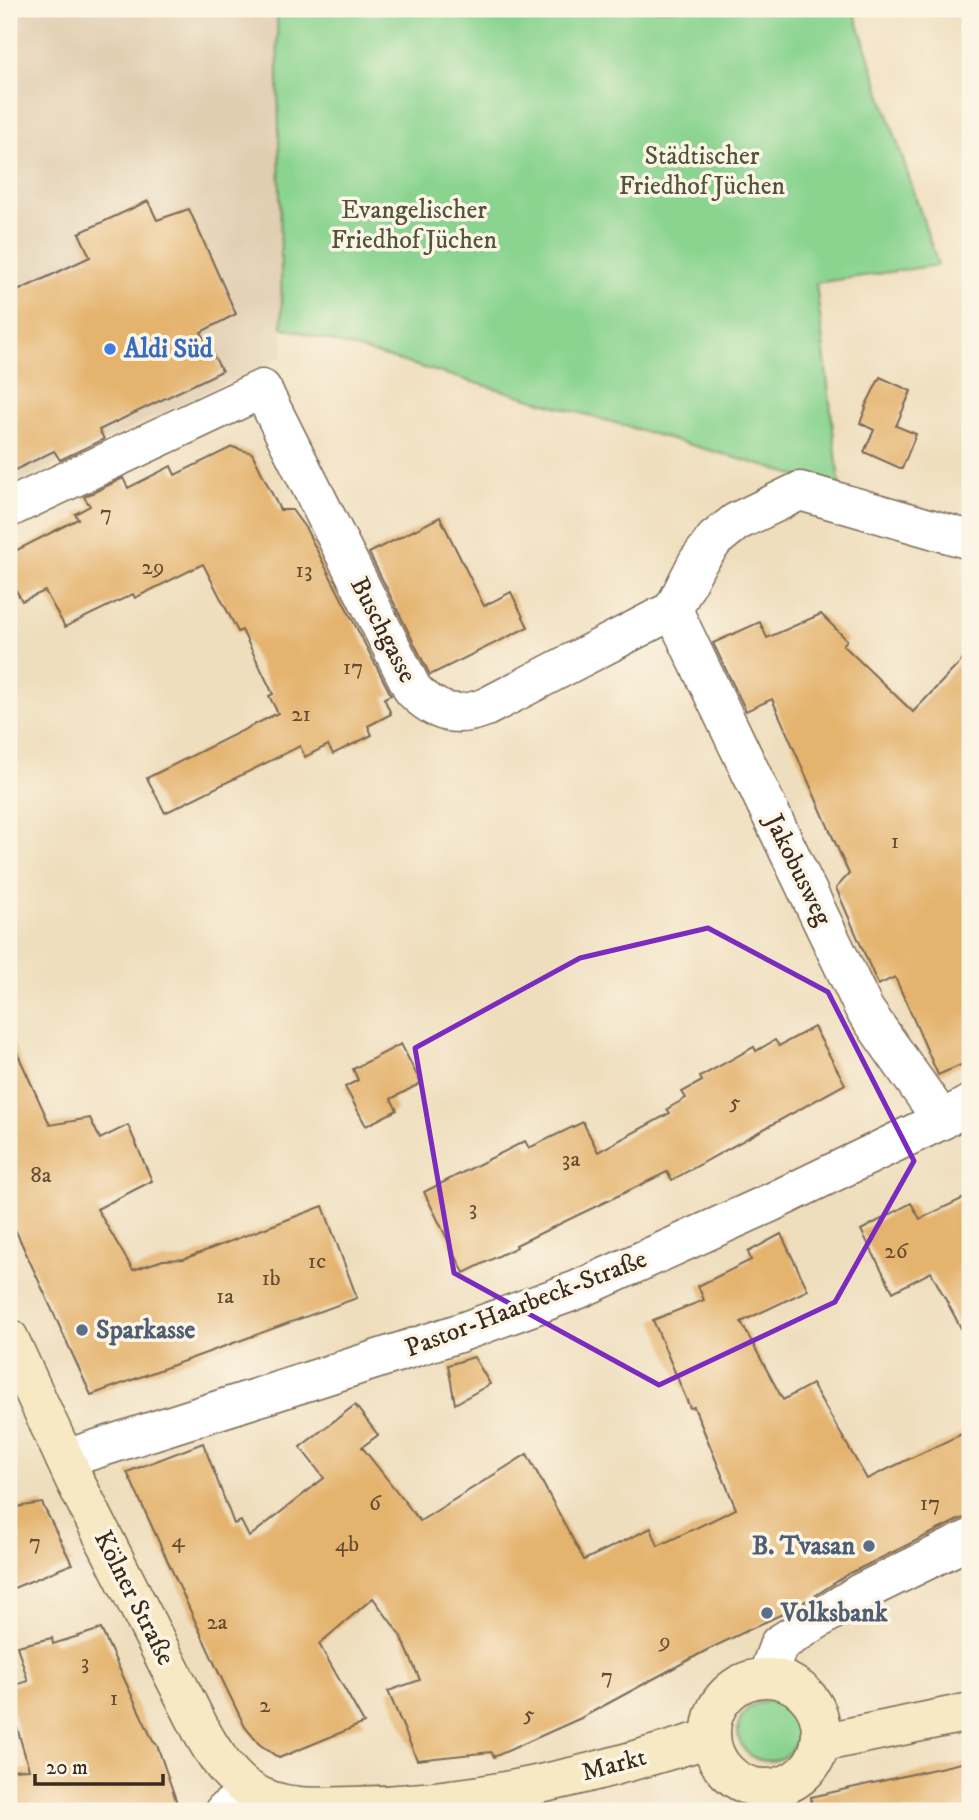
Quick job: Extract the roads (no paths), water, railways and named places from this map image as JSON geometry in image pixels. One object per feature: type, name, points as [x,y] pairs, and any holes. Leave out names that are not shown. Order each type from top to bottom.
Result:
[{"type":"main road","name":"Kölner Straße","points":[[9,1338],[65,1459],[204,1736],[226,1769],[237,1801],[279,1802],[308,1807]]},
{"type":"main road","points":[[767,1677],[790,1683],[808,1697],[817,1711],[821,1727],[820,1744],[795,1796],[778,1787],[747,1785],[722,1767],[714,1754],[712,1720],[719,1703],[732,1689],[748,1680],[767,1677]]},
{"type":"main road","points":[[820,1744],[970,1712]]},
{"type":"main road","name":"Markt","points":[[308,1807],[409,1803],[495,1793],[568,1778],[711,1738]]},
{"type":"street","name":"Buschgasse","points":[[9,508],[262,388],[407,679],[413,690],[431,706],[452,713],[486,707],[673,610]]},
{"type":"street","points":[[673,610],[697,563],[715,539],[736,522],[800,491],[970,540]]},
{"type":"street","name":"Jakobusweg","points":[[673,610],[864,1009],[956,1112]]},
{"type":"street","name":"Pastor-Haarbeck-Straße","points":[[65,1459],[459,1333],[577,1290],[772,1202],[956,1112]]},
{"type":"street","points":[[767,1677],[779,1644],[860,1593],[970,1539]]},
{"type":"place","name":"Aldi Süd","points":[[110,349]]},
{"type":"place","name":"Sparkasse","points":[[82,1330]]},
{"type":"place","name":"B. Tvasan","points":[[869,1546]]},
{"type":"place","name":"Volksbank","points":[[767,1613]]},
{"type":"park label","name":"Städtischer Friedhof Jüchen","points":[[702,171]]},
{"type":"park label","name":"Evangelischer Friedhof Jüchen","points":[[414,225]]}]
